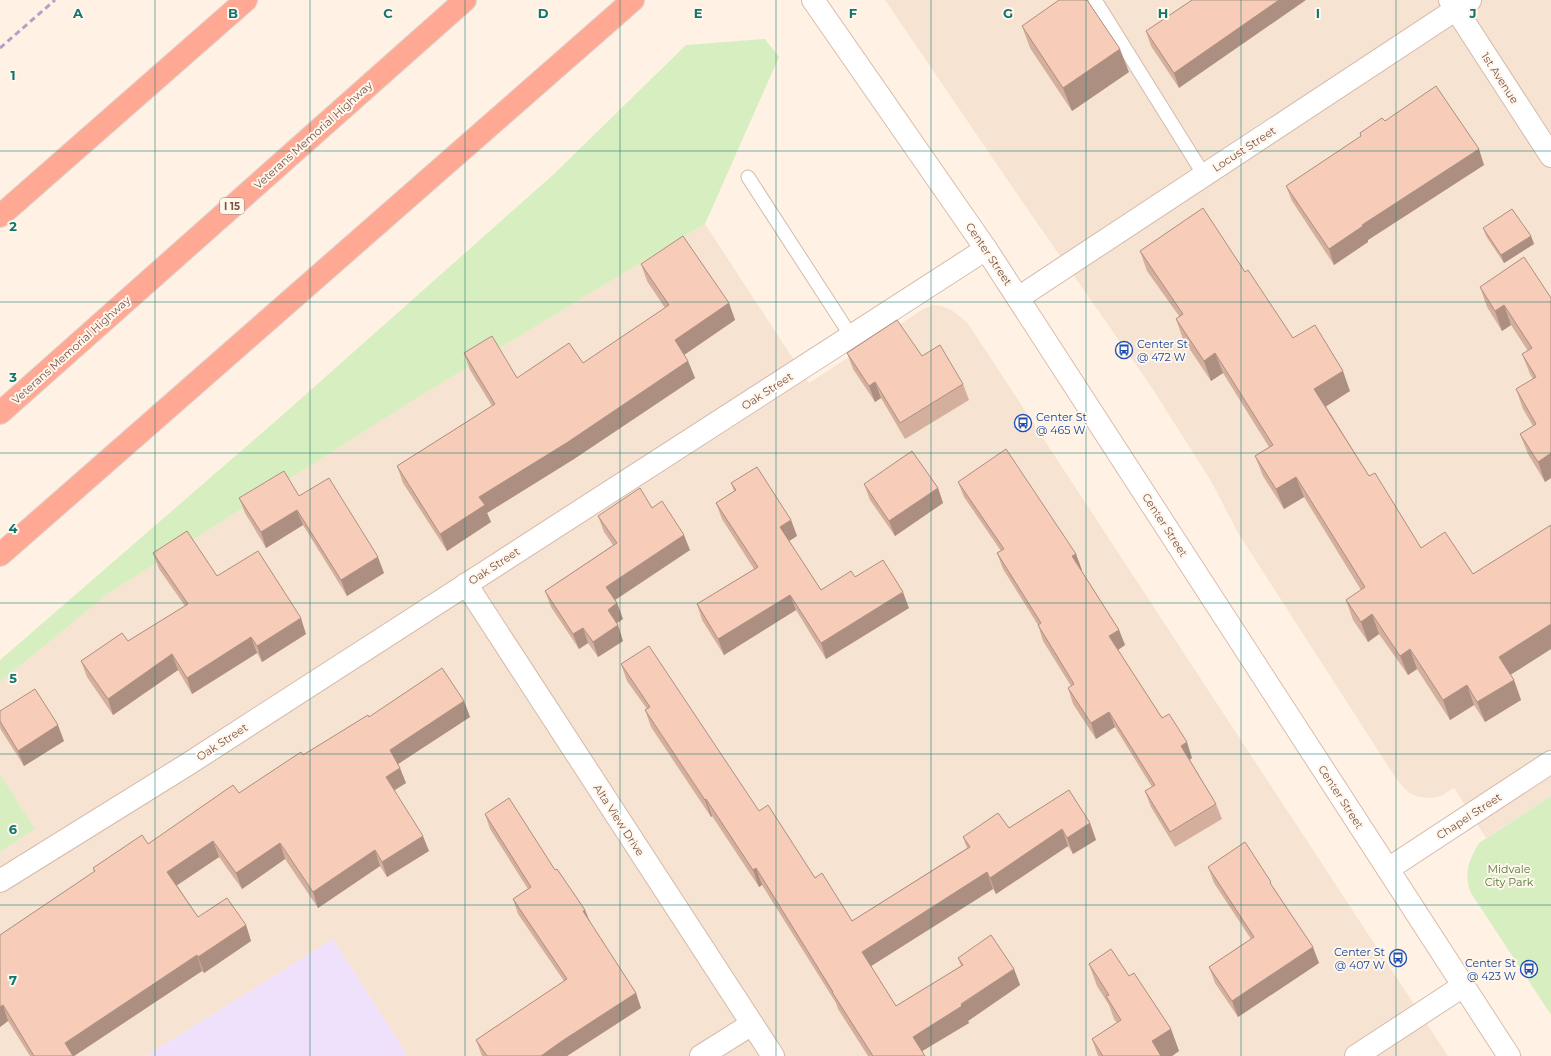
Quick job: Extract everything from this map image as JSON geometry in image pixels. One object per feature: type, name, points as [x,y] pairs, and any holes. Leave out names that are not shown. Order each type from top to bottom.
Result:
[{"type":"highway","points":[[0,216],[246,0]]},
{"type":"highway","name":"Veterans Memorial Highway","points":[[0,413],[465,0]]},
{"type":"highway","points":[[0,555],[625,7]]},
{"type":"street","name":"Center Street","points":[[813,0],[986,249],[1509,1056]]},
{"type":"street","name":"Locust Street","points":[[1018,298],[1204,175],[1458,3]]},
{"type":"street","name":"1st Avenue","points":[[1458,3],[1551,156]]},
{"type":"street","name":"Oak Street","points":[[0,881],[185,766],[986,249]]},
{"type":"street","name":"Alta View Drive","points":[[466,584],[773,1056]]},
{"type":"street","name":"Chapel Street","points":[[1388,869],[1551,762]]},
{"type":"street","points":[[1356,1056],[1463,986]]},
{"type":"street","points":[[701,1056],[752,1024]]},
{"type":"lane","points":[[1094,0],[1204,175]]},
{"type":"lane","points":[[748,177],[851,336]]},
{"type":"shaded area","points":[[885,0],[1551,0],[1551,796],[1486,838],[1454,788],[1441,796],[1433,798],[1418,797],[1408,792],[1397,780],[1238,533],[1211,481],[1150,385],[1019,197]]},
{"type":"shaded area","points":[[705,224],[809,383],[925,308],[933,305],[950,309],[967,322],[1448,1056],[408,1056],[333,939],[146,1056],[0,1056],[0,852],[35,829],[0,774],[0,682],[109,593],[420,396]]},
{"type":"shaded area","points":[[333,939],[408,1056],[146,1056]]},
{"type":"green space","points":[[765,39],[779,57],[705,224],[420,396],[109,593],[0,682],[0,660],[278,419],[554,174],[686,45]]},
{"type":"green space","points":[[0,774],[35,829],[0,852]]},
{"type":"green space","name":"Midvale City Park","points":[[1551,796],[1551,1015],[1471,893],[1467,880],[1467,873],[1472,855],[1479,843]]},
{"type":"building","points":[[1059,0],[1087,0],[1120,49],[1063,88],[1022,26]]},
{"type":"building","points":[[1192,0],[1279,0],[1174,73],[1146,31]]},
{"type":"building","points":[[1436,86],[1479,149],[1362,225],[1363,226],[1329,249],[1286,186],[1361,136],[1360,133],[1382,118],[1385,121]]},
{"type":"building","points":[[1203,208],[1245,272],[1248,270],[1293,338],[1315,325],[1343,371],[1314,389],[1369,476],[1375,473],[1421,548],[1445,532],[1473,574],[1551,525],[1551,624],[1499,657],[1514,680],[1477,702],[1467,685],[1443,700],[1410,649],[1400,656],[1372,614],[1361,622],[1346,600],[1365,587],[1296,477],[1276,489],[1255,456],[1273,445],[1215,353],[1204,361],[1176,319],[1183,314],[1140,251]]},
{"type":"building","points":[[1512,209],[1531,236],[1501,255],[1483,228]]},
{"type":"building","points":[[683,236],[729,303],[675,340],[688,361],[568,442],[479,497],[485,505],[440,534],[397,466],[495,404],[464,353],[492,336],[517,378],[569,343],[583,363],[669,305],[641,264]]},
{"type":"building","points":[[1524,257],[1551,298],[1551,453],[1538,462],[1520,434],[1536,424],[1516,389],[1536,377],[1522,354],[1532,348],[1504,305],[1495,311],[1480,287]]},
{"type":"building","points":[[897,320],[922,356],[940,345],[963,384],[900,423],[875,382],[869,386],[847,353]]},
{"type":"building","points":[[1006,449],[1076,554],[1072,556],[1119,630],[1109,636],[1162,718],[1169,714],[1187,742],[1181,746],[1216,804],[1170,832],[1145,791],[1155,785],[1109,712],[1091,723],[1068,688],[1074,684],[1038,625],[1041,623],[997,553],[1004,549],[958,482]]},
{"type":"building","points":[[912,451],[938,488],[889,521],[864,484]]},
{"type":"building","points":[[757,467],[791,520],[780,527],[821,590],[851,571],[855,577],[883,560],[903,592],[821,643],[790,595],[718,639],[697,604],[758,567],[716,503],[736,490],[731,483]]},
{"type":"building","points":[[284,471],[299,496],[329,478],[378,557],[341,580],[297,510],[261,532],[239,498]]},
{"type":"building","points":[[640,488],[652,508],[662,501],[684,535],[606,587],[617,603],[608,610],[618,625],[593,642],[583,628],[573,634],[545,591],[617,543],[598,516]]},
{"type":"building","points":[[187,531],[217,576],[258,551],[301,618],[257,646],[251,637],[187,678],[172,654],[108,699],[81,661],[122,633],[128,641],[188,604],[153,553]]},
{"type":"building","points":[[649,646],[759,811],[768,805],[815,878],[822,873],[852,921],[970,847],[963,837],[998,813],[1009,828],[1069,790],[1090,823],[1067,838],[1062,829],[990,878],[987,872],[862,952],[896,1006],[963,965],[958,958],[991,935],[1014,969],[961,1004],[962,1006],[913,1037],[925,1056],[873,1056],[756,868],[753,870],[645,710],[650,707],[621,664]]},
{"type":"building","points":[[442,668],[464,701],[390,750],[400,768],[386,777],[423,836],[382,862],[375,850],[313,892],[280,843],[236,873],[213,841],[167,872],[198,917],[227,898],[246,925],[198,957],[197,955],[65,1043],[73,1056],[34,1056],[3,1005],[0,1007],[0,935],[95,871],[93,868],[142,835],[148,844],[233,785],[239,793],[301,752],[303,755],[368,715],[369,717]]},
{"type":"building","points":[[35,689],[58,725],[18,751],[0,721],[0,711]]},
{"type":"building","points":[[509,798],[555,870],[557,869],[585,910],[583,911],[636,993],[541,1056],[487,1056],[476,1040],[567,979],[513,899],[531,887],[485,814]]},
{"type":"building","points":[[1245,842],[1271,882],[1270,883],[1313,947],[1232,1001],[1209,967],[1254,937],[1208,867]]},
{"type":"building","points":[[1111,949],[1129,976],[1134,973],[1171,1029],[1152,1041],[1161,1056],[1103,1056],[1092,1039],[1121,1020],[1106,996],[1109,995],[1089,964]]},
{"type":"railway","points":[[0,48],[55,0]]},
{"type":"place","name":"Center St @ 472 W","points":[[1124,350]]},
{"type":"place","name":"Center St @ 465 W","points":[[1023,423]]},
{"type":"place","name":"Center St @ 407 W","points":[[1398,958]]},
{"type":"place","name":"Center St @ 423 W","points":[[1529,969]]}]
